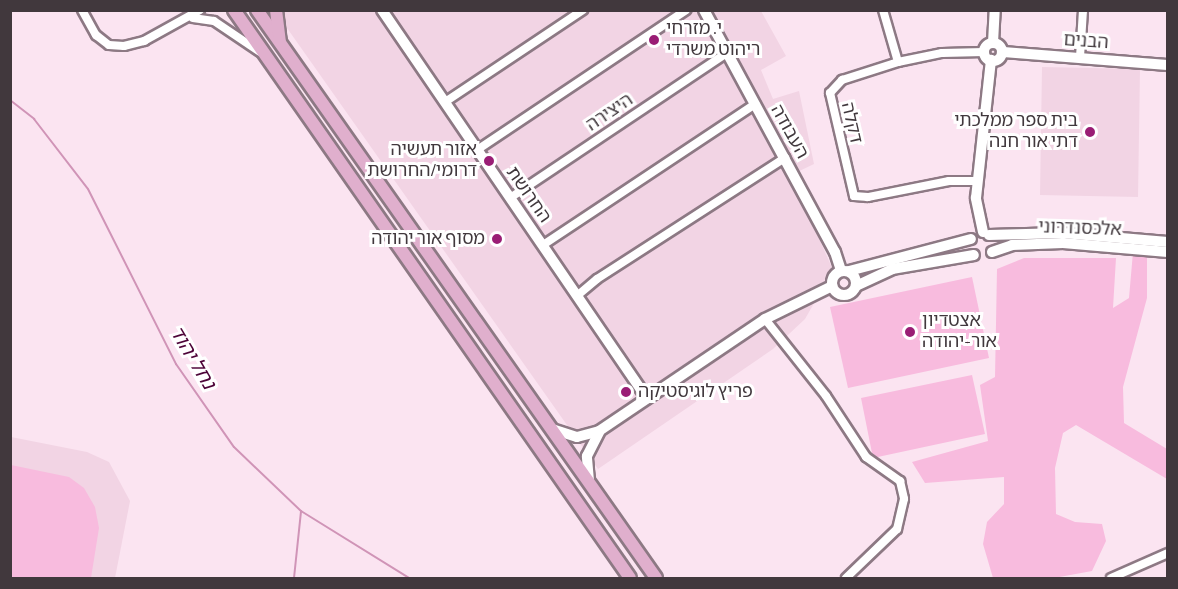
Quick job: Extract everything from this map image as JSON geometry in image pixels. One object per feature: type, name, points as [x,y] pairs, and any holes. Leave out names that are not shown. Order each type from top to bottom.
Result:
[{"type":"main road","points":[[234,10],[630,579]]},
{"type":"main road","points":[[256,10],[656,579]]},
{"type":"main road","points":[[276,10],[283,50]]},
{"type":"street","points":[[82,10],[96,35],[110,45],[124,46],[188,19],[200,10]]},
{"type":"street","name":"החרושת","points":[[382,10],[647,398]]},
{"type":"street","points":[[445,102],[583,10]]},
{"type":"street","points":[[477,150],[686,10]]},
{"type":"street","name":"העבודה","points":[[704,10],[845,271],[856,286]]},
{"type":"street","points":[[883,10],[898,62]]},
{"type":"street","points":[[974,255],[969,246],[979,235],[977,181],[988,56],[993,43],[995,10]]},
{"type":"street","points":[[1080,57],[1083,10]]},
{"type":"street","points":[[188,19],[208,18],[267,57]]},
{"type":"street","points":[[988,56],[998,59],[1002,52],[993,43]]},
{"type":"street","name":"הבנים","points":[[1002,52],[1167,65]]},
{"type":"street","name":"היצירה","points":[[510,198],[727,53]]},
{"type":"street","name":"דקלה","points":[[977,181],[935,183],[860,198],[851,191],[830,93],[842,80],[898,62],[942,53],[988,56]]},
{"type":"street","points":[[543,245],[755,104]]},
{"type":"street","points":[[578,295],[616,266],[785,158]]},
{"type":"street","points":[[832,286],[834,275],[845,271],[979,235],[1063,233],[1167,242]]},
{"type":"street","points":[[832,286],[844,295],[856,286],[892,269],[974,255],[982,257],[992,252],[993,241],[979,235]]},
{"type":"street","name":"אלכסנדרוני","points":[[992,252],[1012,245],[1063,243],[1167,252]]},
{"type":"street","points":[[552,429],[577,437],[599,431],[765,319],[832,286]]},
{"type":"street","points":[[765,319],[826,396],[866,457],[900,481],[903,499],[897,530],[846,579]]},
{"type":"street","points":[[590,483],[587,456],[599,431]]},
{"type":"street","points":[[1110,579],[1167,553]]},
{"type":"shaded area","points":[[275,11],[761,11],[786,56],[761,70],[773,99],[799,91],[814,164],[791,175],[833,270],[805,319],[773,349],[598,469]]},
{"type":"shaded area","name":"בית ספר ממלכתי דתי אור חנה","points":[[1042,67],[1140,69],[1138,197],[1040,195]]},
{"type":"shaded area","points":[[1133,252],[1147,254],[1147,298],[1123,387],[1124,423],[1167,449],[1167,479],[1076,425],[1063,433],[1055,468],[1056,514],[1075,522],[1102,524],[1106,541],[1092,571],[1054,578],[993,578],[983,544],[987,522],[1004,504],[1004,477],[925,483],[912,462],[988,441],[980,385],[995,377],[997,269],[1024,258],[1116,258],[1113,308],[1129,298]]},
{"type":"shaded area","name":"אצטדיון אור-יהודה","points":[[972,277],[989,358],[848,388],[830,307]]},
{"type":"shaded area","points":[[972,375],[985,434],[873,458],[861,398]]},
{"type":"shaded area","points":[[11,437],[87,452],[109,462],[130,501],[115,578],[11,578]]},
{"type":"shaded area","points":[[11,465],[69,477],[84,488],[95,507],[99,528],[91,578],[11,578]]},
{"type":"waterway","name":"נחל יהוד","points":[[10,100],[34,119],[88,189],[176,364],[234,447],[301,511],[409,578]]},
{"type":"waterway","points":[[10,437],[10,448]]},
{"type":"waterway","points":[[294,578],[301,511]]},
{"type":"place","name":"י. מזרחי ריהוט משרדי","points":[[654,40]]},
{"type":"place","name":"בית ספר ממלכתי דתי אור חנה","points":[[1090,132]]},
{"type":"place","name":"אזור תעשיה דרומי/החרושת","points":[[489,161]]},
{"type":"place","name":"מסוף אור יהודה","points":[[497,239]]},
{"type":"place","name":"אצטדיון אור-יהודה","points":[[910,332]]},
{"type":"place","name":"פריץ לוגיסטיקה","points":[[626,392]]}]
